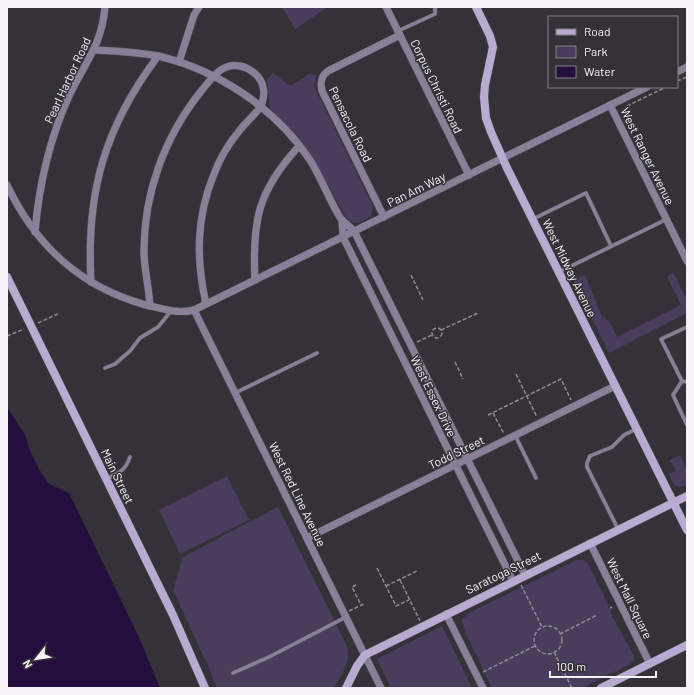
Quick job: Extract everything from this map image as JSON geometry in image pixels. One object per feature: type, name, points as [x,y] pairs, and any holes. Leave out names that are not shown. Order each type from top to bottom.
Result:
[{"type":"street","name":"Pearl Harbor Road","points":[[35,232],[42,180],[52,140],[69,95],[94,50],[102,28],[105,7]]},
{"type":"street","points":[[179,62],[194,15],[199,7]]},
{"type":"street","name":"Corpus Christi Road","points":[[386,7],[468,175]]},
{"type":"street","name":"West Midway Avenue","points":[[476,7],[492,42],[493,54],[485,85],[485,109],[491,132],[687,530]]},
{"type":"street","name":"Pensacola Road","points":[[384,217],[322,91],[320,84],[324,74],[328,71],[399,33]]},
{"type":"street","name":"West Essex Drive","points":[[94,50],[158,56],[179,62],[214,76],[260,106],[299,146],[318,174],[342,220],[354,231],[525,575]]},
{"type":"street","points":[[91,282],[91,216],[95,190],[104,158],[109,142],[123,111],[138,84],[158,56]]},
{"type":"street","points":[[150,306],[145,272],[144,239],[153,184],[164,152],[178,125],[194,100],[214,76],[223,68],[234,64],[245,67],[256,74],[263,86],[263,97],[260,106],[239,131],[224,153],[214,173],[204,205],[200,236],[199,262],[206,304]]},
{"type":"street","points":[[678,72],[687,67]]},
{"type":"street","name":"Pan Am Way","points":[[194,310],[645,88]]},
{"type":"street","name":"West Ranger Avenue","points":[[610,105],[687,260]]},
{"type":"street","points":[[256,280],[254,234],[262,203],[280,167],[299,146]]},
{"type":"street","points":[[7,185],[20,211],[47,247],[66,264],[91,282],[121,297],[150,306],[171,311],[183,312],[194,310]]},
{"type":"street","name":"West Essex Drive","points":[[342,220],[343,237],[513,581]]},
{"type":"street","name":"Main Street","points":[[7,277],[183,636],[205,688]]},
{"type":"street","name":"West Red Line Avenue","points":[[194,310],[381,688]]},
{"type":"street","points":[[384,320],[396,315]]},
{"type":"street","points":[[415,383],[427,377]]},
{"type":"street","name":"Todd Street","points":[[307,538],[615,386]]},
{"type":"street","name":"Saratoga Street","points":[[365,655],[687,496]]},
{"type":"street","name":"West Mall Square","points":[[590,543],[650,664]]},
{"type":"street","points":[[446,614],[483,688]]},
{"type":"street","points":[[601,688],[687,646]]},
{"type":"street","points":[[346,688],[357,666],[365,655]]},
{"type":"lane","points":[[399,33],[435,14],[435,7]]},
{"type":"lane","points":[[533,219],[586,193],[612,246]]},
{"type":"lane","points":[[559,272],[667,219]]},
{"type":"lane","points":[[105,368],[115,364],[130,351],[140,338],[161,325],[171,311]]},
{"type":"lane","points":[[682,381],[661,339],[687,326]]},
{"type":"lane","points":[[235,393],[317,353]]},
{"type":"lane","points":[[682,381],[687,382]]},
{"type":"lane","points":[[682,381],[673,395],[687,425]]},
{"type":"lane","points":[[618,529],[586,463],[590,456],[612,447],[624,435],[636,429]]},
{"type":"lane","points":[[516,435],[536,478]]},
{"type":"lane","points":[[106,480],[120,473],[125,468],[130,457]]},
{"type":"lane","points":[[233,673],[269,657],[345,615]]},
{"type":"path","points":[[678,82],[687,77]]},
{"type":"path","points":[[627,106],[664,88]]},
{"type":"path","points":[[411,274],[423,300]]},
{"type":"path","points":[[41,321],[60,313]]},
{"type":"path","points":[[432,335],[433,329],[438,328],[441,330],[478,313]]},
{"type":"path","points":[[7,336],[22,330]]},
{"type":"path","points":[[432,335],[439,338],[442,335],[441,330]]},
{"type":"path","points":[[416,343],[432,335]]},
{"type":"path","points":[[455,362],[463,379]]},
{"type":"path","points":[[516,374],[537,417]]},
{"type":"path","points":[[488,414],[561,379],[571,400]]},
{"type":"path","points":[[493,412],[504,434]]},
{"type":"path","points":[[377,568],[396,606],[409,600]]},
{"type":"path","points":[[386,586],[417,571]]},
{"type":"path","points":[[400,580],[422,626]]},
{"type":"path","points":[[356,585],[352,587],[361,605]]},
{"type":"path","points":[[521,585],[542,627]]},
{"type":"path","points":[[345,615],[364,604]]},
{"type":"path","points":[[560,634],[597,615]]},
{"type":"path","points":[[551,626],[557,629],[560,634],[561,644],[554,652],[547,654],[535,646],[534,637],[538,629],[542,627],[551,626]]},
{"type":"path","points":[[482,672],[535,646]]},
{"type":"path","points":[[554,652],[572,688]]},
{"type":"green space","points":[[282,7],[324,7],[325,9],[295,29]]},
{"type":"green space","points":[[273,73],[290,86],[310,74],[316,75],[315,88],[373,206],[371,216],[365,220],[355,223],[348,221],[313,159],[294,134],[270,108],[267,79]]},
{"type":"green space","points":[[673,272],[687,300],[687,313],[609,353],[573,280],[585,275],[602,317],[604,316],[606,320],[609,320],[617,337],[681,305],[667,277]]},
{"type":"green space","points":[[680,455],[687,470],[687,485],[682,487],[674,485],[669,474],[676,471],[670,460]]},
{"type":"green space","points":[[227,476],[249,520],[180,554],[159,510]]},
{"type":"green space","points":[[278,507],[346,644],[348,650],[347,662],[334,688],[217,688],[173,590],[183,557]]},
{"type":"green space","points":[[577,560],[584,560],[588,564],[608,604],[607,605],[611,610],[611,614],[634,656],[633,661],[630,664],[582,688],[492,688],[466,634],[462,619],[471,612]]},
{"type":"green space","points":[[442,626],[472,688],[391,688],[377,659]]},
{"type":"water","points":[[7,407],[25,435],[29,448],[39,469],[49,484],[69,493],[138,635],[160,688],[7,688]]}]
